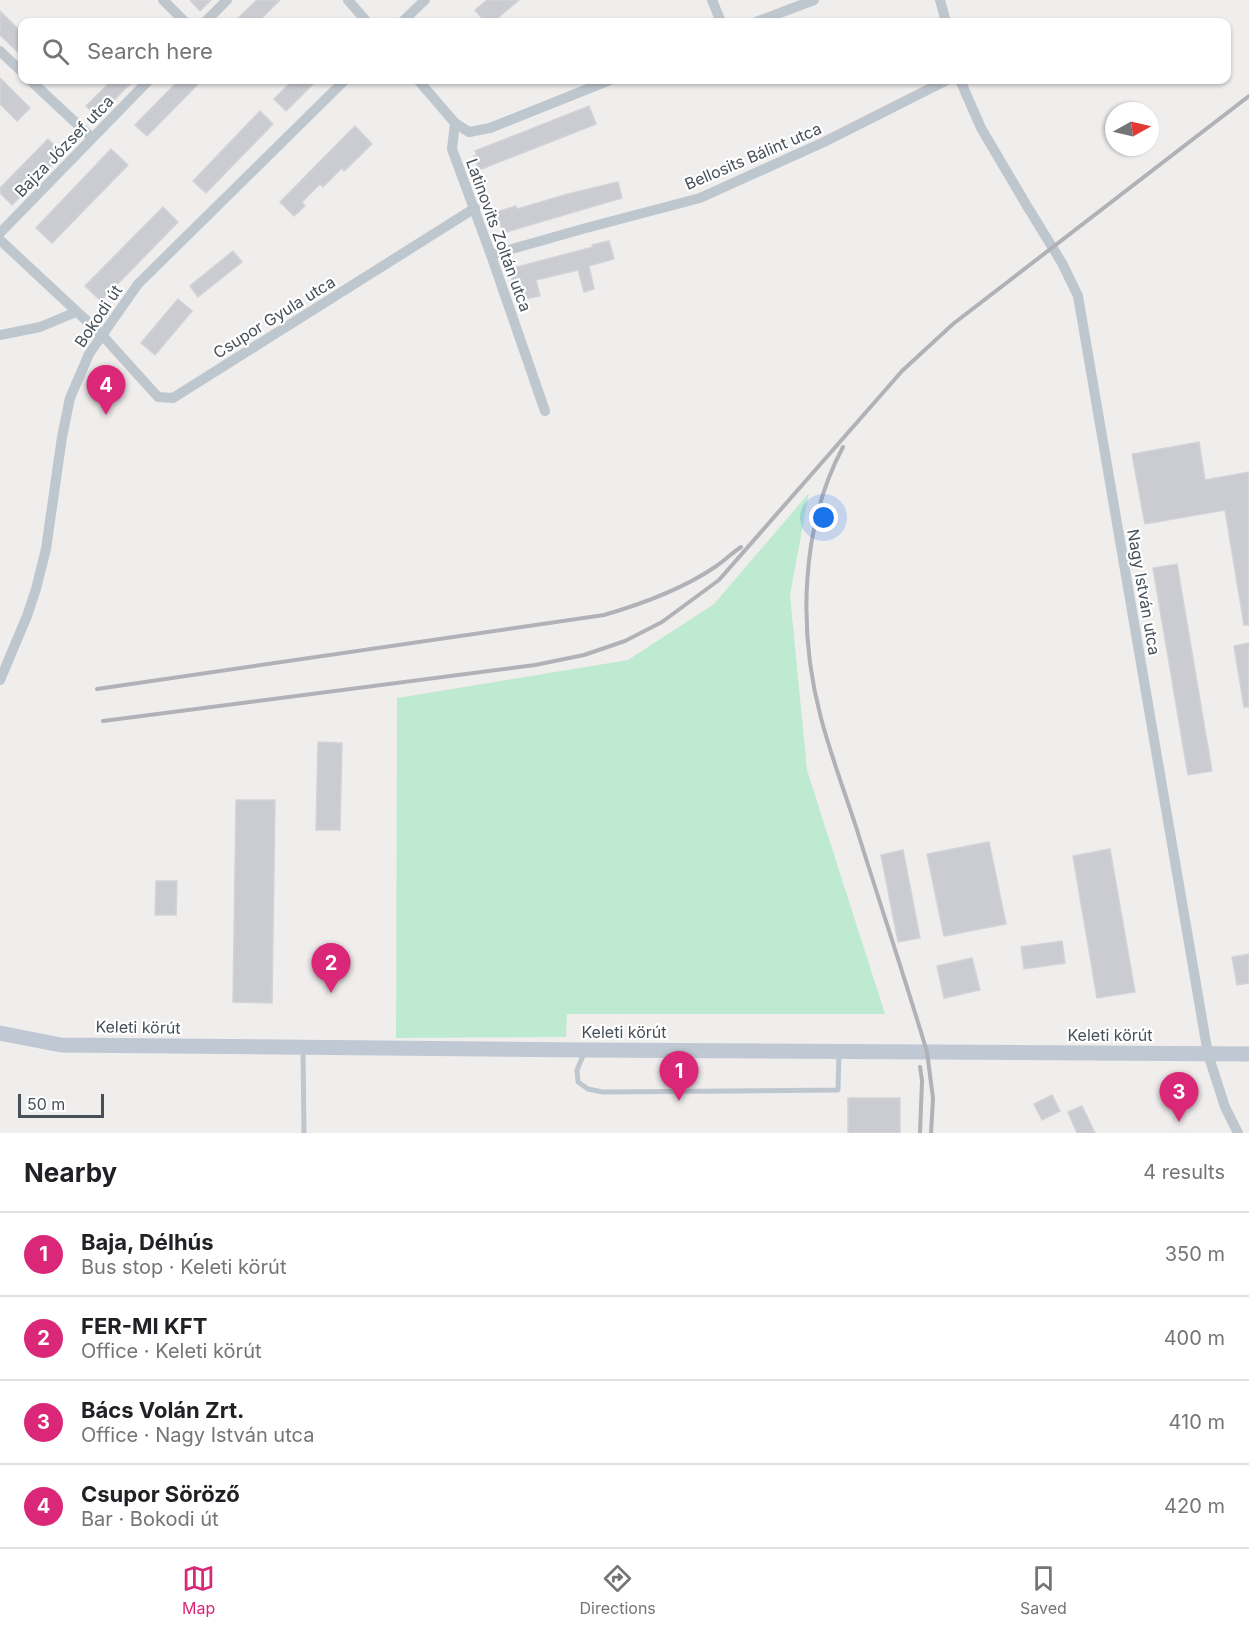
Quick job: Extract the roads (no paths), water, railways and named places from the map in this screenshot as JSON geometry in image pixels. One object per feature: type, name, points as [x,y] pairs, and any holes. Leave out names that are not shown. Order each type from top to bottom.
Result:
[{"type":"main road","name":"Keleti körút","points":[[0,1033],[61,1045],[1249,1053]]},
{"type":"street","points":[[163,0],[181,18]]},
{"type":"street","points":[[209,18],[227,0]]},
{"type":"street","points":[[348,0],[364,18]]},
{"type":"street","points":[[406,18],[425,0]]},
{"type":"street","points":[[712,0],[719,18]]},
{"type":"street","points":[[767,18],[814,0]]},
{"type":"street","points":[[940,0],[945,18]]},
{"type":"street","points":[[0,51],[18,68]]},
{"type":"street","points":[[34,84],[92,138]]},
{"type":"street","name":"Bajza József utca","points":[[0,233],[145,84]]},
{"type":"street","name":"Bokodi út","points":[[0,680],[27,616],[44,559],[70,398],[89,354],[138,284],[341,84]]},
{"type":"street","points":[[421,84],[455,123],[469,132],[490,128],[599,84]]},
{"type":"street","name":"Bellosits Bálint utca","points":[[491,255],[700,198],[824,142],[939,84]]},
{"type":"street","name":"Nagy István utca","points":[[962,84],[981,128],[1062,263],[1078,296],[1208,1053],[1225,1107],[1238,1133]]},
{"type":"street","name":"Latinovits Zoltán utca","points":[[455,123],[452,149],[475,208],[545,411]]},
{"type":"street","name":"Csupor Gyula utca","points":[[0,240],[102,335],[158,397],[173,398],[475,208]]},
{"type":"street","points":[[0,335],[40,327],[76,312]]},
{"type":"lane","points":[[303,1047],[304,1133]]},
{"type":"lane","points":[[586,1050],[577,1070],[578,1082],[588,1089],[603,1092],[838,1090],[839,1051]]},
{"type":"railway","points":[[103,721],[535,665],[584,655],[625,641],[662,622],[719,580],[902,371],[953,324],[1249,96]]},
{"type":"railway","points":[[843,447],[818,511],[811,545],[807,580],[809,651],[825,732],[927,1052],[933,1098],[931,1133]]},
{"type":"railway","points":[[97,689],[604,615],[647,601],[689,583],[741,547]]},
{"type":"railway","points":[[920,1067],[922,1080],[920,1133]]},
{"type":"place","name":"Csupor Söröző","points":[[106,415]]},
{"type":"place","name":"FER-MI KFT","points":[[331,993]]},
{"type":"place","name":"Baja, Délhús","points":[[679,1101]]},
{"type":"place","name":"Bács Volán Zrt.","points":[[1179,1122]]}]
